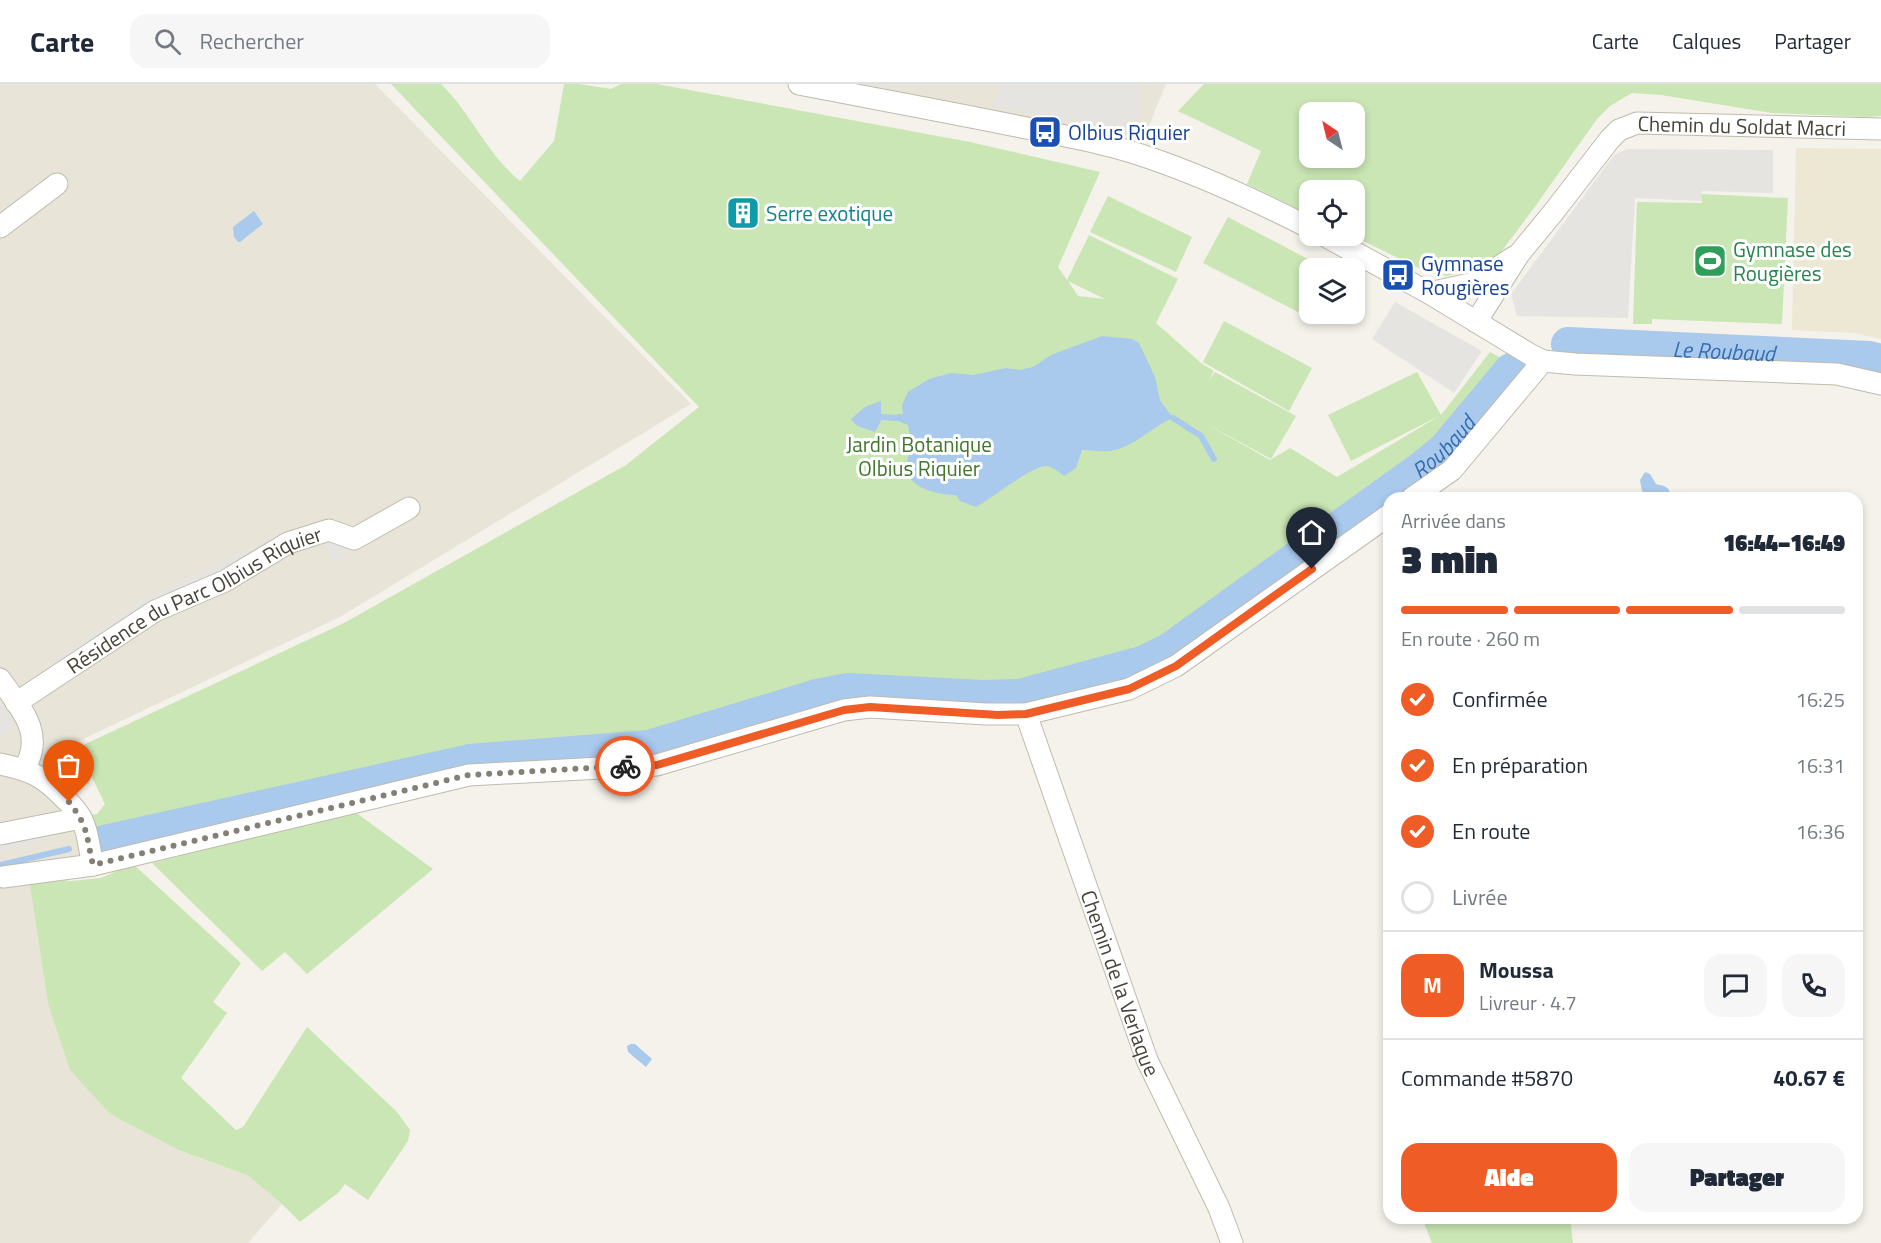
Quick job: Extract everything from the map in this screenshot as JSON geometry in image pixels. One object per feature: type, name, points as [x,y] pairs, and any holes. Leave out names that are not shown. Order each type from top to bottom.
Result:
[{"type":"street","points":[[799,84],[966,115],[1106,145],[1146,156],[1263,203],[1299,222]]},
{"type":"street","name":"Chemin du Soldat Macri","points":[[1469,317],[1619,130],[1637,123],[1881,129]]},
{"type":"street","points":[[0,227],[57,184]]},
{"type":"street","points":[[1343,246],[1429,293],[1544,361],[1837,374],[1881,384]]},
{"type":"street","name":"Chemin du Soldat Macri","points":[[1429,293],[1474,283],[1519,254]]},
{"type":"street","points":[[1469,317],[1468,291],[1474,283]]},
{"type":"street","points":[[1421,492],[1452,470],[1544,361]]},
{"type":"street","name":"Résidence du Parc Olbius Riquier","points":[[16,703],[154,611],[225,580],[288,543],[329,530],[354,539],[409,508]]},
{"type":"street","points":[[3,878],[93,865],[469,775],[657,765],[844,710],[870,707],[1026,714],[1129,689],[1176,666],[1383,518]]},
{"type":"street","points":[[0,679],[30,723],[34,744],[30,759],[24,769]]},
{"type":"street","name":"Chemin de la Verlaque","points":[[1026,714],[1147,1060],[1219,1208],[1232,1243]]},
{"type":"street","points":[[0,764],[24,769],[50,783],[81,818],[88,835],[93,865]]},
{"type":"street","points":[[0,834],[81,818]]},
{"type":"shaded area","points":[[0,84],[375,84],[691,404],[340,617],[60,750],[85,871],[30,878],[180,1151],[247,1175],[282,1204],[248,1243],[0,1243]]},
{"type":"shaded area","points":[[802,84],[1166,84],[1141,145]]},
{"type":"shaded area","points":[[1001,84],[1138,84],[1136,141],[1067,122],[991,106]]},
{"type":"shaded area","points":[[1796,148],[1881,149],[1881,339],[1854,333],[1792,330]]},
{"type":"shaded area","points":[[1628,149],[1773,150],[1773,193],[1702,191],[1701,201],[1635,198],[1628,318],[1517,316],[1511,294],[1614,155]]},
{"type":"shaded area","points":[[1395,302],[1482,351],[1454,393],[1372,339]]},
{"type":"shaded area","points":[[333,532],[347,556],[334,563],[321,539]]},
{"type":"shaded area","points":[[282,533],[285,538],[60,666],[55,660],[145,599]]},
{"type":"shaded area","points":[[0,704],[12,719],[11,730],[0,738]]},
{"type":"shaded area","points":[[37,833],[39,843],[0,851],[0,842]]},
{"type":"green space","name":"Jardin Botanique Olbius Riquier","points":[[391,84],[441,84],[462,108],[497,158],[520,181],[554,141],[564,84],[611,89],[621,84],[657,84],[970,142],[1100,172],[1058,267],[1067,280],[1089,235],[1178,279],[1156,323],[1201,363],[1214,371],[1208,382],[1215,372],[1296,416],[1271,459],[1201,421],[1270,460],[1290,448],[1337,477],[1441,415],[1490,352],[1505,360],[1447,428],[1424,451],[1153,645],[1106,661],[1022,683],[981,686],[859,679],[817,684],[648,736],[466,748],[93,835],[92,815],[97,814],[105,804],[88,769],[84,766],[76,769],[64,754],[344,623],[626,465],[699,407]],"holes":[[[1068,281],[1105,299],[1078,296]]]},
{"type":"green space","points":[[1204,84],[1881,84],[1881,116],[1867,117],[1772,113],[1661,95],[1632,93],[1610,106],[1597,119],[1498,256],[1478,268],[1447,276],[1427,272],[1365,242],[1365,180],[1299,180],[1299,210],[1247,184],[1261,151],[1178,111]]},
{"type":"green space","name":"Gymnase des Rougières","points":[[1701,194],[1788,198],[1782,324],[1652,319],[1652,324],[1633,324],[1637,202],[1702,203]]},
{"type":"green space","points":[[1108,196],[1192,237],[1176,272],[1090,232]]},
{"type":"green space","points":[[1228,217],[1306,258],[1299,258],[1299,310],[1298,312],[1203,263]]},
{"type":"green space","points":[[1224,321],[1312,368],[1289,411],[1203,362]]},
{"type":"green space","points":[[1417,372],[1441,415],[1351,461],[1328,415]]},
{"type":"green space","points":[[355,812],[433,869],[307,974],[285,952],[262,971],[152,863]]},
{"type":"green space","points":[[133,864],[241,963],[213,1002],[227,1013],[181,1078],[236,1130],[243,1127],[307,1027],[397,1112],[410,1130],[408,1141],[368,1200],[345,1184],[339,1192],[300,1222],[247,1175],[181,1151],[110,1114],[70,1070],[48,1003],[29,878],[71,881],[101,878]]},
{"type":"green space","points":[[1424,1224],[1571,1224],[1573,1243],[1432,1243]]},
{"type":"water","points":[[254,211],[263,224],[238,242],[234,237],[233,227]]},
{"type":"water","points":[[1102,336],[1132,339],[1139,343],[1155,377],[1160,400],[1173,418],[1119,449],[1082,450],[1076,468],[1064,476],[1047,466],[1033,470],[976,507],[960,501],[956,495],[943,494],[921,487],[910,478],[906,469],[911,439],[908,425],[898,421],[897,414],[903,414],[902,405],[908,392],[929,379],[951,373],[973,375],[1006,368],[1020,370],[1033,367],[1051,355]]},
{"type":"water","points":[[881,401],[881,421],[875,432],[857,426],[851,419],[865,407]]},
{"type":"water","points":[[1645,472],[1650,474],[1656,484],[1664,486],[1670,492],[1643,492],[1640,480]]},
{"type":"water","points":[[635,1044],[652,1059],[646,1067],[628,1052],[627,1046]]},
{"type":"waterway","name":"Le Roubaud","points":[[1568,344],[1869,358],[1881,361]]},
{"type":"waterway","name":"Roubaud","points":[[1388,492],[1445,449],[1511,370]]},
{"type":"waterway","points":[[881,417],[897,418]]},
{"type":"waterway","points":[[1173,418],[1201,436],[1214,459]]},
{"type":"waterway","name":"Roubaud","points":[[104,842],[470,761],[649,747],[817,696],[848,690],[983,697],[1020,696],[1142,663],[1169,650],[1383,496]]},
{"type":"waterway","name":"Roubaud","points":[[0,865],[69,849]]},
{"type":"way so far","points":[[69,802],[81,818],[88,835],[93,865],[469,775],[625,766]]},
{"type":"place","name":"Olbius Riquier","points":[[1045,132]]},
{"type":"place","name":"Serre exotique","points":[[743,213]]},
{"type":"place","name":"Gymnase des Rougières","points":[[1710,261]]},
{"type":"place","name":"Gymnase Rougières","points":[[1398,275]]},
{"type":"route","points":[[625,766],[657,765],[844,710],[870,707],[998,715],[1026,714],[1129,689],[1176,666],[1312,569]]}]
